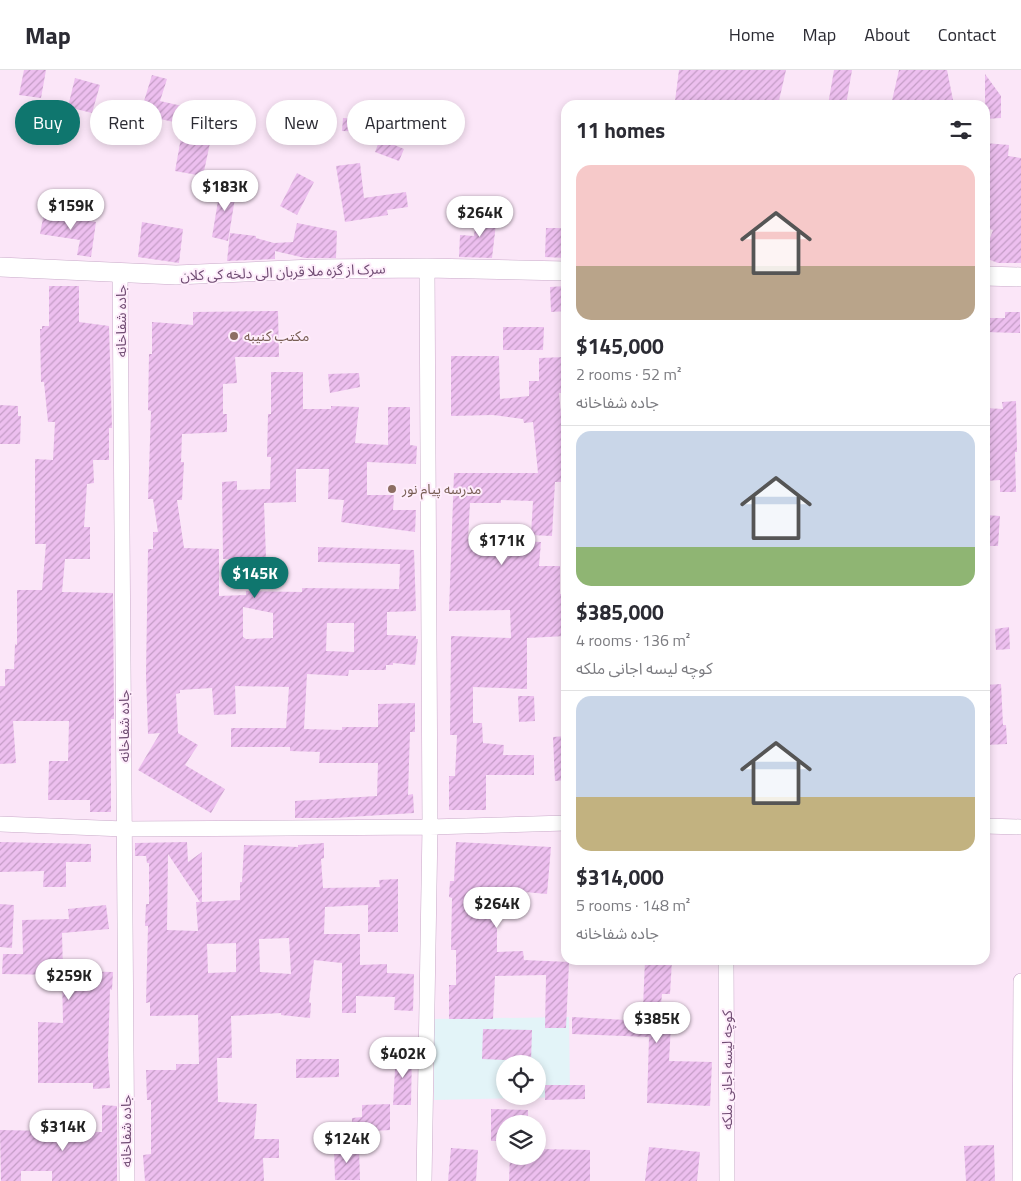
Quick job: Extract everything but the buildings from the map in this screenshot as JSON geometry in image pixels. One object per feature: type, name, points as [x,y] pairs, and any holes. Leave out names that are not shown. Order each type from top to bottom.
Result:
[{"type":"street","name":"سرک از گزه ملا قربان الی دلخه کی کلان","points":[[0,267],[176,275],[313,269],[427,268],[561,271]]},
{"type":"street","points":[[424,1181],[430,827],[427,268]]},
{"type":"street","name":"جاده شفاخانه","points":[[120,272],[127,1181]]},
{"type":"street","points":[[990,276],[1021,277]]},
{"type":"street","points":[[0,824],[124,829],[430,827],[561,823]]},
{"type":"street","points":[[990,826],[1021,827]]},
{"type":"street","name":"کوچه لیسه اجانی ملکه","points":[[726,965],[727,1181]]},
{"type":"street","points":[[1020,1181],[1021,981]]},
{"type":"shaded area","points":[[569,1017],[570,1097],[546,1098],[546,1055],[496,1055],[496,1099],[434,1100],[433,1019]]},
{"type":"place","name":"مکتب کنیبه","points":[[234,336]]},
{"type":"place","name":"مدرسه پیام نور","points":[[392,489]]}]
